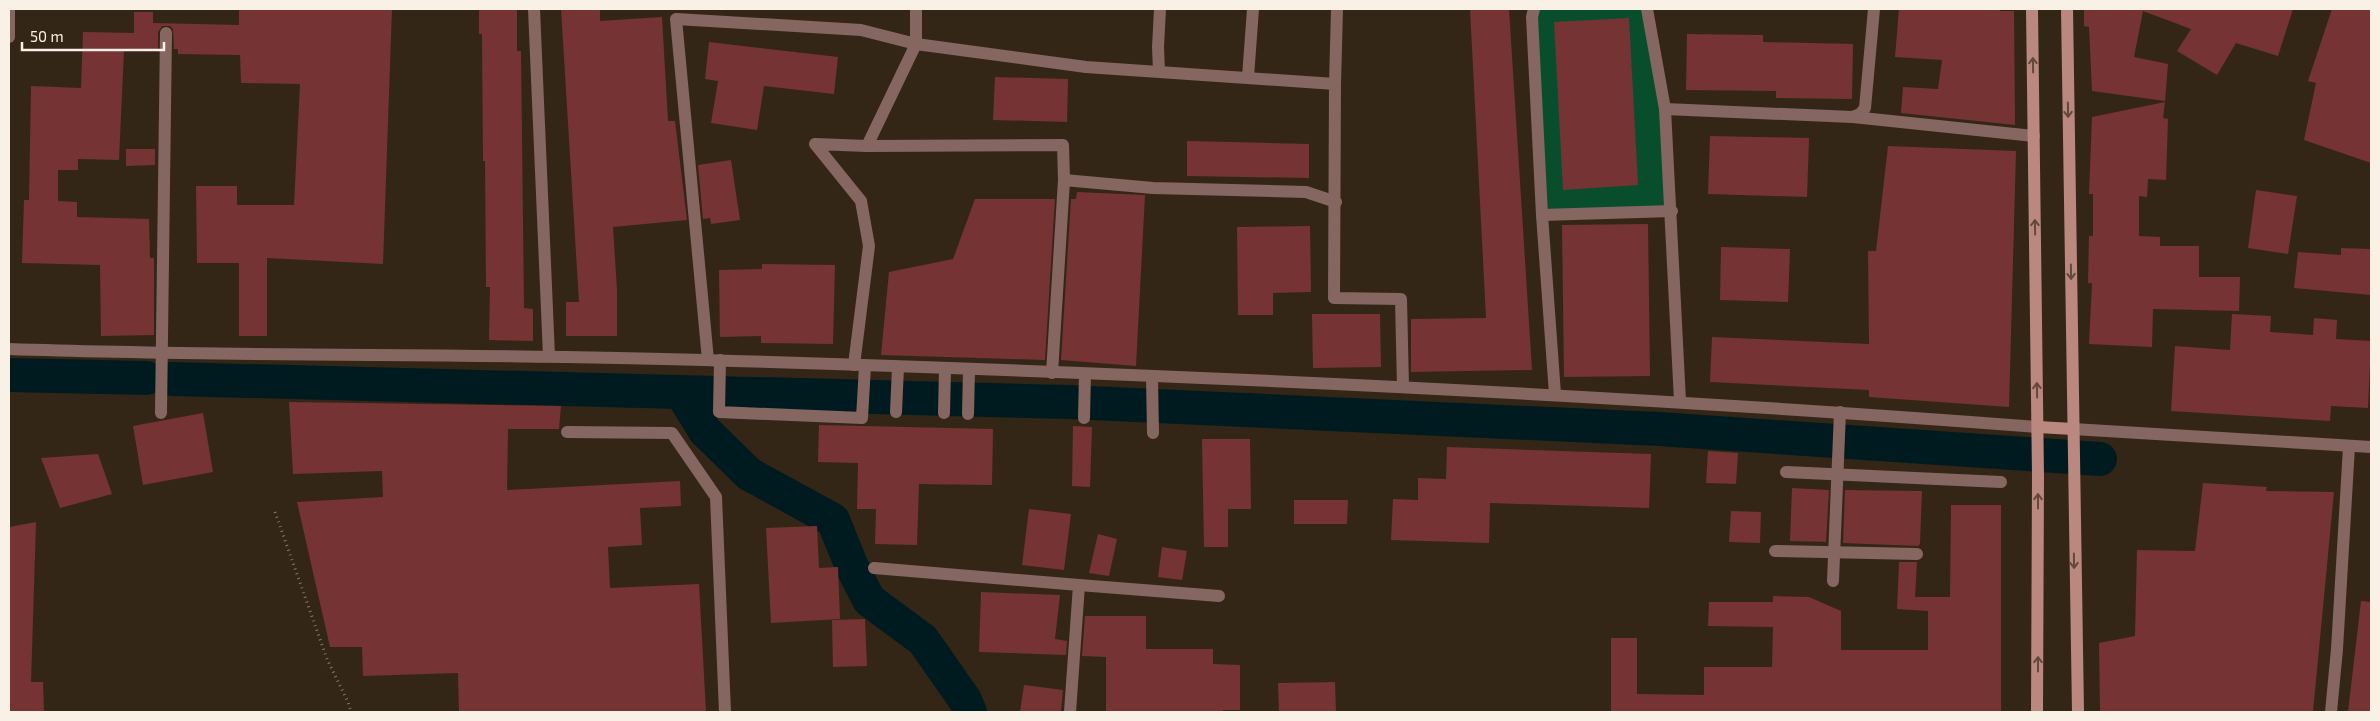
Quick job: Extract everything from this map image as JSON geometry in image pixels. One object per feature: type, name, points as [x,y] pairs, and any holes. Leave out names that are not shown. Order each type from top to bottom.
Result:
[{"type":"main road","points":[[2032,9],[2038,433],[2037,712]]},
{"type":"main road","points":[[2067,9],[2073,429],[2072,477],[2078,712]]},
{"type":"main road","points":[[2038,433],[2073,429]]},
{"type":"street","points":[[9,37],[10,9]]},
{"type":"street","points":[[534,9],[549,356]]},
{"type":"street","points":[[867,146],[916,44],[916,9]]},
{"type":"street","points":[[1160,9],[1158,47],[1160,71]]},
{"type":"street","points":[[1248,77],[1253,9]]},
{"type":"street","points":[[1337,9],[1334,298],[1401,299],[1403,388]]},
{"type":"street","points":[[1534,9],[1532,17],[1542,215],[1555,394]]},
{"type":"street","points":[[1647,9],[1665,109],[1672,211],[1680,401]]},
{"type":"street","points":[[1852,117],[1860,114],[1865,108],[1874,9]]},
{"type":"street","points":[[1052,373],[1064,180],[1063,145],[867,146],[815,144],[861,201],[869,246],[861,366],[862,418],[719,412],[716,360],[676,19],[861,30],[916,44],[1086,67],[1335,84]]},
{"type":"street","points":[[161,413],[164,354],[166,33]]},
{"type":"street","points":[[1665,109],[1852,117],[2034,136]]},
{"type":"street","points":[[1064,180],[1153,188],[1306,192],[1336,202]]},
{"type":"street","points":[[1542,215],[1672,211]]},
{"type":"street","points":[[9,341],[9,349],[164,354],[549,356],[716,360],[1555,394],[1680,401],[1840,418],[2038,433]]},
{"type":"street","points":[[896,412],[898,368]]},
{"type":"street","points":[[944,413],[945,370]]},
{"type":"street","points":[[968,414],[969,371]]},
{"type":"street","points":[[1084,418],[1085,374]]},
{"type":"street","points":[[1152,377],[1154,394],[1153,433]]},
{"type":"street","points":[[1832,582],[1840,418]]},
{"type":"street","points":[[2073,429],[2371,447]]},
{"type":"street","points":[[568,432],[672,433],[716,497],[725,712]]},
{"type":"street","points":[[2331,712],[2337,648],[2349,447]]},
{"type":"street","points":[[1786,472],[1837,476],[2001,482]]},
{"type":"street","points":[[1775,551],[1917,554]]},
{"type":"street","points":[[874,568],[1219,596]]},
{"type":"street","points":[[1070,712],[1079,585]]},
{"type":"path","points":[[275,512],[327,659],[351,712]]},
{"type":"green space","points":[[1534,9],[1647,9],[1672,211],[1542,215]]},
{"type":"building","points":[[239,9],[392,9],[383,264],[267,258],[267,336],[239,336],[239,263],[197,263],[196,186],[237,186],[237,205],[294,205],[300,84],[241,83],[240,55],[178,54],[178,49],[174,49],[173,29],[170,26],[162,26],[158,32],[158,49],[124,50],[119,160],[78,159],[78,170],[58,170],[58,201],[77,202],[77,217],[149,219],[150,258],[154,258],[154,335],[101,336],[100,265],[22,263],[24,200],[29,200],[31,86],[81,88],[83,32],[134,33],[134,12],[153,12],[153,23],[239,25]]},
{"type":"building","points":[[479,9],[517,9],[517,51],[521,51],[524,308],[533,309],[533,341],[489,340],[490,287],[486,287],[482,34],[479,34]]},
{"type":"building","points":[[561,9],[600,9],[600,21],[662,17],[668,121],[675,121],[687,220],[613,227],[617,290],[617,336],[566,336],[566,302],[579,302]]},
{"type":"building","points":[[1470,9],[1509,9],[1532,370],[1411,372],[1411,319],[1486,318]]},
{"type":"building","points":[[1899,9],[2000,9],[2000,11],[2014,11],[2015,125],[1901,113],[1903,87],[1938,89],[1942,60],[1895,57]]},
{"type":"building","points":[[2084,9],[2293,9],[2278,56],[2236,43],[2217,75],[2177,51],[2191,29],[2143,11],[2134,57],[2168,64],[2165,101],[2092,91],[2089,27],[2084,26]]},
{"type":"building","points":[[2332,9],[2371,9],[2371,163],[2304,140],[2316,83],[2308,81]]},
{"type":"building","points":[[1629,18],[1638,185],[1563,190],[1554,22]]},
{"type":"building","points":[[1687,34],[1763,35],[1763,42],[1853,44],[1852,99],[1776,98],[1776,91],[1686,90]]},
{"type":"building","points":[[709,42],[838,57],[834,94],[764,86],[757,130],[711,123],[718,81],[705,79]]},
{"type":"building","points":[[995,77],[1068,79],[1067,122],[993,120]]},
{"type":"building","points":[[2165,102],[2163,118],[2168,119],[2166,180],[2148,179],[2147,197],[2139,196],[2139,236],[2160,237],[2160,246],[2199,246],[2199,277],[2240,277],[2239,311],[2153,309],[2152,347],[2089,344],[2092,283],[2088,283],[2089,236],[2093,236],[2093,194],[2089,194],[2092,117]]},
{"type":"building","points":[[1710,136],[1809,138],[1807,197],[1708,194]]},
{"type":"building","points":[[1187,141],[1309,144],[1309,178],[1187,176]]},
{"type":"building","points":[[1888,146],[2016,151],[2009,407],[1869,397],[1869,390],[1710,382],[1712,337],[1869,344],[1868,251],[1876,251]]},
{"type":"building","points":[[126,149],[155,149],[155,165],[126,166]]},
{"type":"building","points":[[731,160],[740,220],[711,224],[710,218],[703,219],[698,165]]},
{"type":"building","points":[[2256,190],[2297,196],[2288,254],[2248,248]]},
{"type":"building","points":[[1077,192],[1145,195],[1136,366],[1061,360],[1071,199],[1076,199]]},
{"type":"building","points":[[975,199],[1055,199],[1045,360],[881,355],[889,272],[953,259]]},
{"type":"building","points":[[1648,224],[1650,376],[1564,377],[1562,225]]},
{"type":"building","points":[[1310,226],[1311,292],[1273,293],[1273,315],[1238,315],[1237,227]]},
{"type":"building","points":[[1721,247],[1790,249],[1788,302],[1720,300]]},
{"type":"building","points":[[2341,248],[2371,249],[2371,295],[2294,288],[2298,252],[2341,255]]},
{"type":"building","points":[[762,264],[835,265],[833,344],[761,343],[761,336],[720,337],[719,270],[762,269]]},
{"type":"building","points":[[1312,314],[1380,314],[1381,367],[1313,368]]},
{"type":"building","points":[[2232,314],[2271,316],[2270,332],[2313,335],[2314,318],[2337,320],[2336,339],[2371,341],[2368,408],[2331,406],[2330,421],[2171,411],[2175,346],[2230,350]]},
{"type":"building","points":[[289,402],[561,406],[559,429],[508,429],[507,490],[680,481],[681,506],[640,508],[642,545],[608,547],[610,588],[699,584],[706,712],[459,712],[458,673],[363,676],[362,647],[330,647],[297,502],[383,497],[382,471],[293,474]]},
{"type":"building","points":[[203,413],[213,472],[143,485],[133,426]]},
{"type":"building","points":[[819,425],[993,429],[992,485],[919,484],[917,545],[875,544],[876,509],[857,509],[858,463],[818,462]]},
{"type":"building","points":[[1073,426],[1092,427],[1090,487],[1072,486]]},
{"type":"building","points":[[1202,439],[1250,439],[1251,509],[1228,509],[1228,547],[1204,547]]},
{"type":"building","points":[[1447,447],[1651,454],[1649,508],[1490,503],[1489,543],[1391,540],[1393,499],[1418,500],[1418,478],[1446,479]]},
{"type":"building","points":[[1708,451],[1738,453],[1736,484],[1706,483]]},
{"type":"building","points":[[98,454],[112,494],[60,508],[41,458]]},
{"type":"building","points":[[2203,483],[2267,487],[2266,491],[2334,492],[2313,712],[2100,712],[2099,643],[2135,636],[2137,550],[2195,551]]},
{"type":"building","points":[[1792,488],[1829,490],[1826,542],[1790,541]]},
{"type":"building","points":[[1845,490],[1922,491],[1920,544],[1918,546],[1843,543]]},
{"type":"building","points":[[1294,500],[1348,500],[1347,524],[1294,524]]},
{"type":"building","points":[[1951,505],[2001,505],[2001,712],[1611,712],[1611,638],[1637,638],[1637,694],[1704,695],[1704,667],[1772,667],[1773,627],[1708,626],[1709,602],[1773,602],[1773,596],[1809,597],[1841,611],[1841,650],[1928,650],[1928,611],[1897,609],[1899,562],[1917,562],[1915,597],[1950,597]]},
{"type":"building","points":[[1029,509],[1071,514],[1064,570],[1022,565]]},
{"type":"building","points":[[1731,511],[1761,512],[1760,543],[1729,542]]},
{"type":"building","points":[[36,522],[31,682],[43,682],[44,712],[9,712],[9,527]]},
{"type":"building","points":[[817,526],[819,568],[838,567],[840,619],[771,623],[766,528]]},
{"type":"building","points":[[1098,534],[1117,539],[1109,576],[1089,573]]},
{"type":"building","points":[[1162,547],[1187,551],[1182,580],[1158,577]]},
{"type":"building","points":[[981,592],[1060,595],[1055,639],[1067,641],[1066,655],[979,652]]},
{"type":"building","points":[[2361,601],[2371,602],[2371,712],[2348,712]]},
{"type":"building","points":[[1085,616],[1146,616],[1146,649],[1213,649],[1213,664],[1240,665],[1240,710],[1223,710],[1223,712],[1106,712],[1106,657],[1082,656]]},
{"type":"building","points":[[865,619],[867,666],[833,667],[832,620]]},
{"type":"building","points":[[1335,682],[1336,712],[1279,712],[1278,683]]},
{"type":"building","points":[[1024,685],[1063,690],[1061,712],[1020,712]]},
{"type":"waterway","points":[[9,375],[147,378]]},
{"type":"waterway","points":[[172,379],[1069,402],[1659,429],[2100,459]]},
{"type":"waterway","points":[[681,392],[705,431],[749,474],[833,520],[852,567],[869,600],[923,640],[965,700],[970,712]]}]
